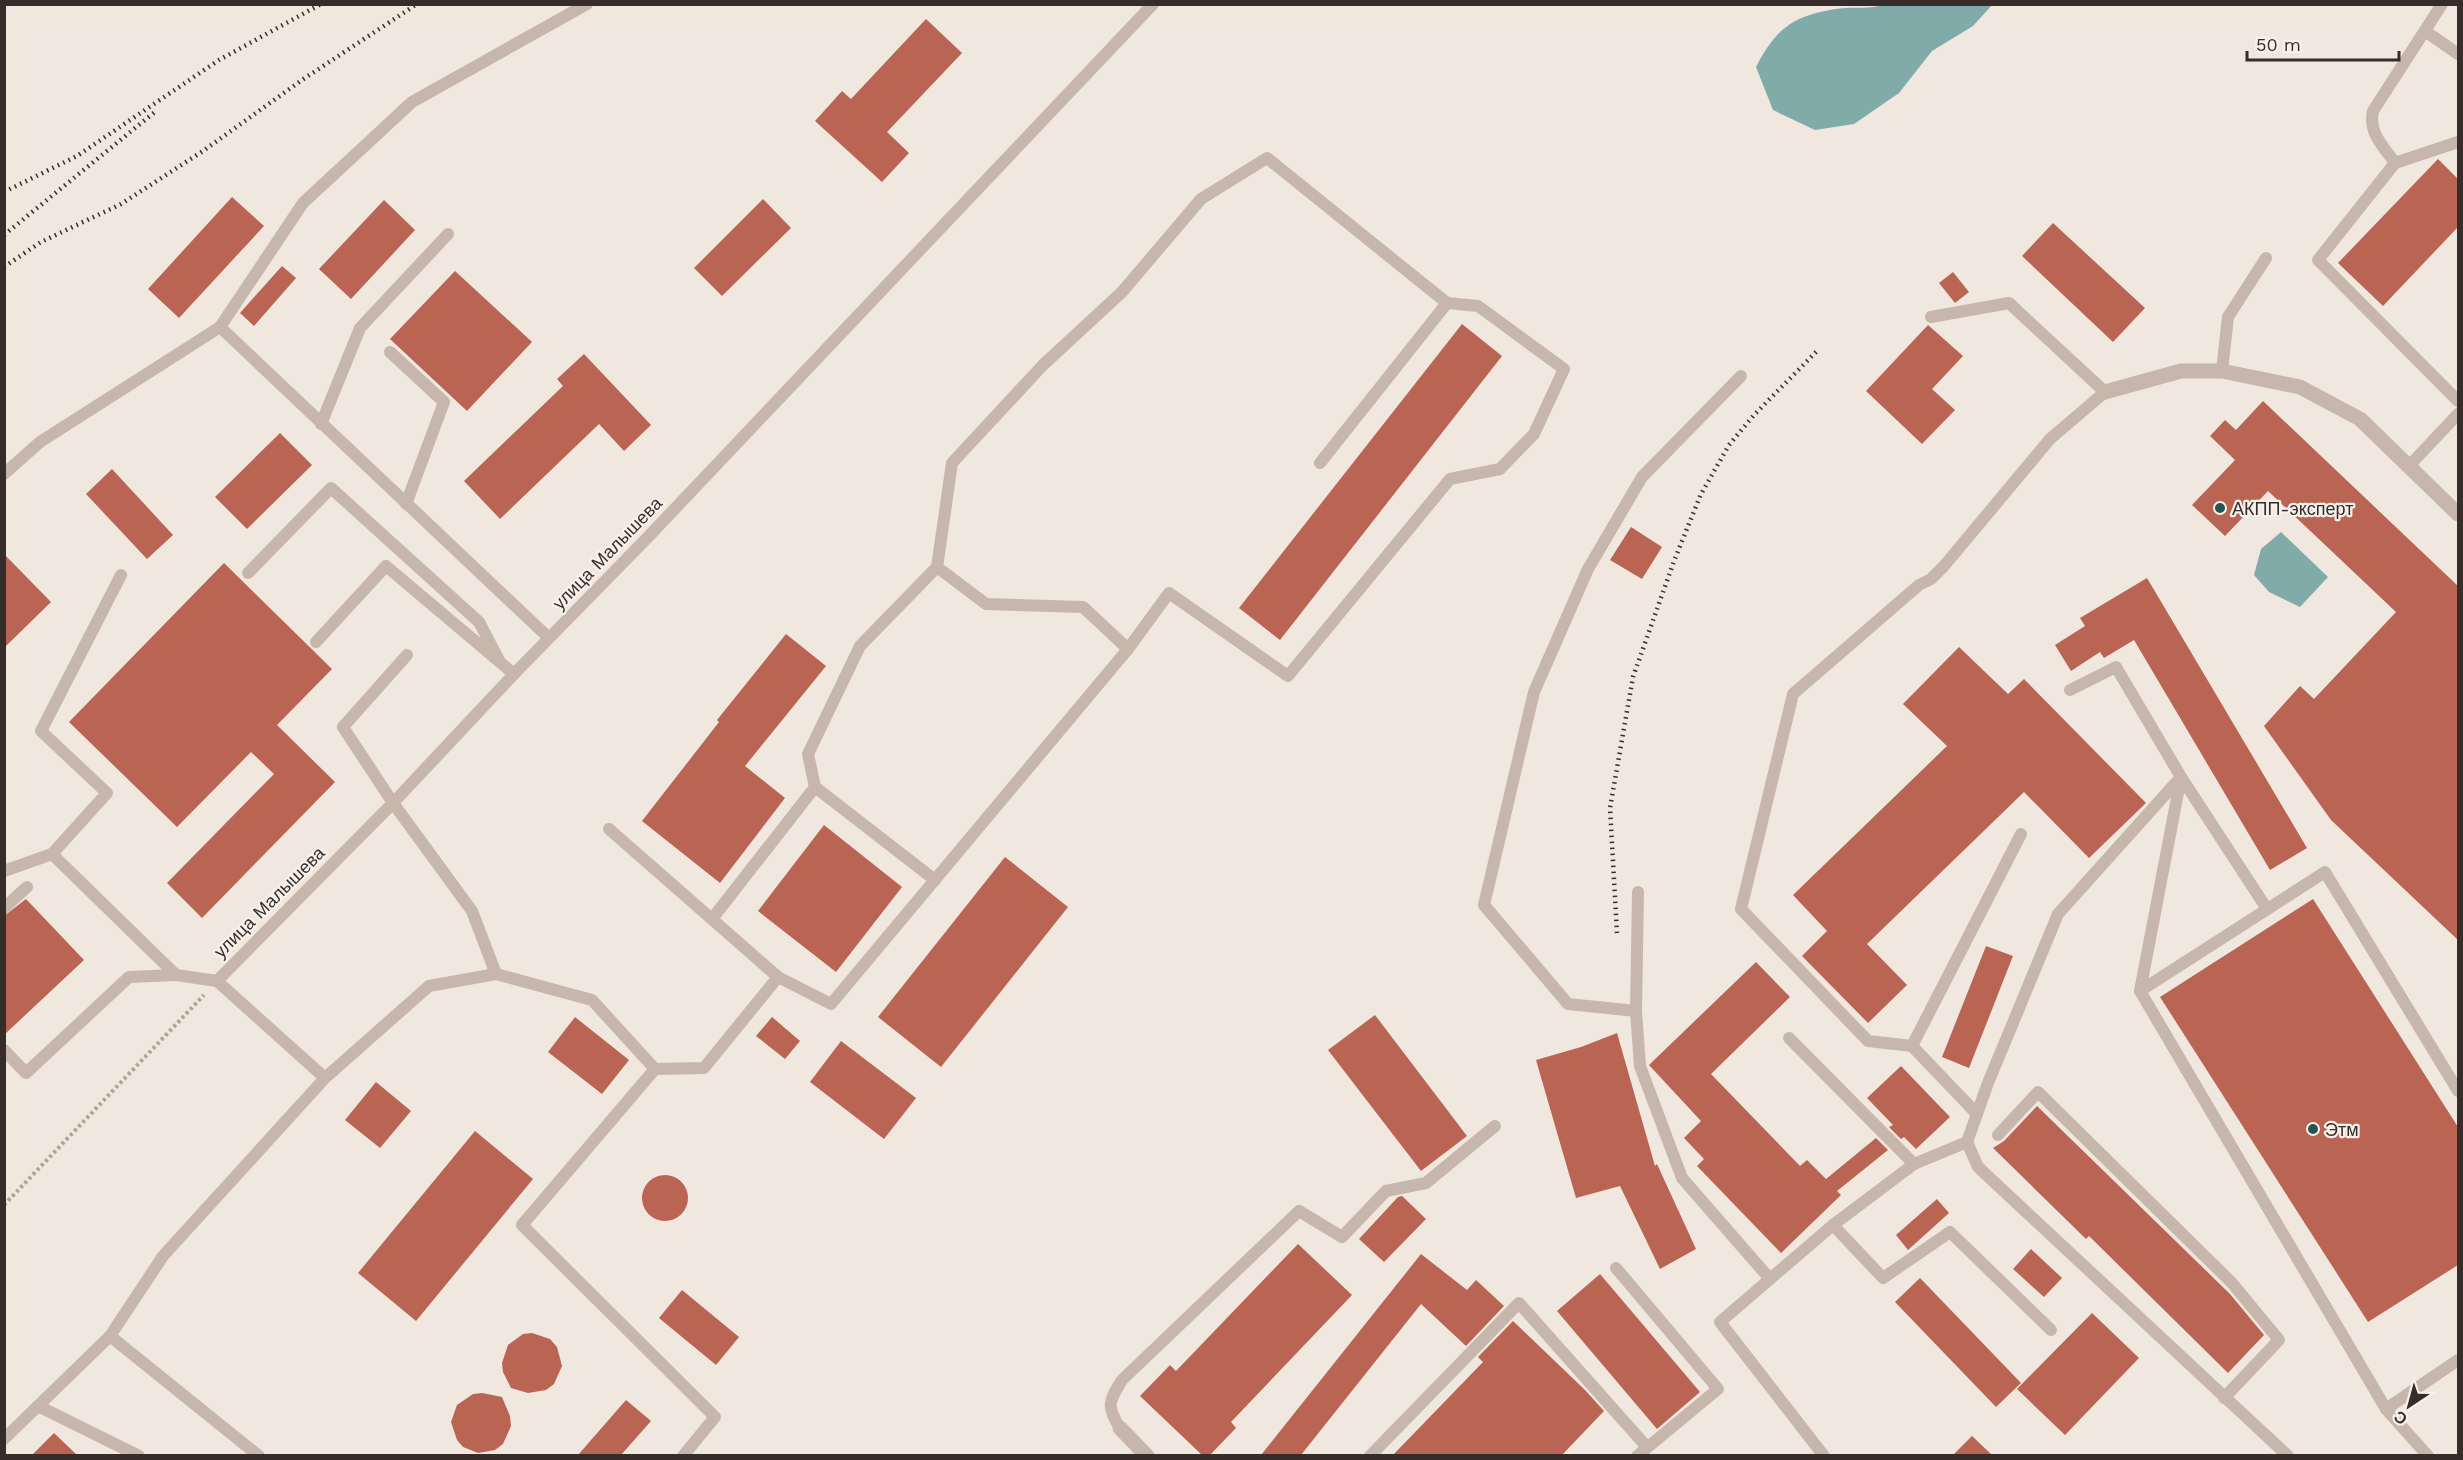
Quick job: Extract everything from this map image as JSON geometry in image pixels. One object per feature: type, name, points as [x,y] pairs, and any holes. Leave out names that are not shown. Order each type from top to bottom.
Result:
[{"type":"street","points":[[2105,392],[2181,372],[2222,371],[2300,387],[2360,419],[2458,514]]},
{"type":"street","points":[[1120,1428],[1147,1455]]},
{"type":"lane","points":[[4,474],[40,442],[220,327],[303,203],[412,102],[587,4]]},
{"type":"lane","name":"улица Малышева","points":[[325,1078],[217,981],[393,803],[1153,4]]},
{"type":"lane","points":[[2395,163],[2373,132],[2371,122],[2373,111],[2442,4]]},
{"type":"lane","points":[[2425,31],[2458,54]]},
{"type":"lane","points":[[2458,142],[2395,163],[2318,260],[2458,401]]},
{"type":"lane","points":[[609,829],[778,977],[831,1004],[1128,649],[1169,593],[1288,676],[1449,479],[1500,469],[1534,434],[1564,369],[1478,306],[1447,303],[1267,158],[1201,199],[1122,292],[1043,365],[952,463],[937,567],[860,645],[808,754],[815,787],[935,879]]},
{"type":"lane","points":[[321,424],[360,328],[448,234]]},
{"type":"lane","points":[[2222,371],[2228,317],[2266,258]]},
{"type":"lane","points":[[1320,463],[1447,303]]},
{"type":"lane","points":[[1931,317],[2009,303],[2105,392],[2050,440],[1931,579],[1918,585],[1793,694],[1741,909],[1868,1041],[1912,1046],[1977,1114]]},
{"type":"lane","points":[[220,327],[549,638]]},
{"type":"lane","points":[[390,352],[444,402],[406,504]]},
{"type":"lane","points":[[1636,1011],[1568,1004],[1484,905],[1534,692],[1588,569],[1642,477],[1741,376]]},
{"type":"lane","points":[[2409,466],[2458,414]]},
{"type":"lane","points":[[248,573],[331,488],[479,622],[500,662]]},
{"type":"lane","points":[[316,642],[386,566],[514,674]]},
{"type":"lane","points":[[937,567],[986,604],[1083,607],[1128,649]]},
{"type":"lane","points":[[4,871],[52,854],[107,794],[41,731],[121,575]]},
{"type":"lane","points":[[407,655],[343,727],[393,803],[472,911],[496,974]]},
{"type":"lane","points":[[2070,690],[2116,667],[2181,777],[2267,909]]},
{"type":"lane","points":[[2181,777],[2140,991],[2386,1409],[2428,1455]]},
{"type":"lane","points":[[2181,777],[2058,914],[1967,1143],[1978,1167],[2224,1398],[2288,1455]]},
{"type":"lane","points":[[711,919],[815,787]]},
{"type":"lane","points":[[1912,1046],[2021,834]]},
{"type":"lane","points":[[52,854],[176,975]]},
{"type":"lane","points":[[2140,991],[2325,872],[2458,1091]]},
{"type":"lane","points":[[4,908],[27,887]]},
{"type":"lane","points":[[1638,892],[1636,1011],[1640,1066],[1682,1178],[1770,1279]]},
{"type":"lane","points":[[4,1439],[110,1336],[163,1256],[325,1078],[429,986],[496,974],[592,1000],[655,1069]]},
{"type":"lane","points":[[4,1050],[26,1073],[129,977],[176,975],[217,981]]},
{"type":"lane","points":[[683,1455],[714,1417],[522,1226],[655,1069],[704,1068],[778,977]]},
{"type":"lane","points":[[1789,1038],[1914,1164]]},
{"type":"lane","points":[[1998,1135],[2038,1092],[2232,1283],[2278,1340],[2224,1398]]},
{"type":"lane","points":[[1120,1428],[1111,1413],[1111,1399],[1122,1380],[1299,1212],[1342,1237],[1386,1191],[1426,1183],[1495,1126]]},
{"type":"lane","points":[[1824,1455],[1720,1322],[1833,1226],[1914,1164],[1967,1143]]},
{"type":"lane","points":[[1833,1226],[1883,1278],[1950,1233],[2051,1330]]},
{"type":"lane","points":[[1616,1268],[1718,1389],[1637,1455]]},
{"type":"lane","points":[[1370,1455],[1519,1303],[1646,1446]]},
{"type":"lane","points":[[110,1336],[259,1455]]},
{"type":"lane","points":[[2386,1409],[2458,1360]]},
{"type":"lane","points":[[38,1406],[139,1455]]},
{"type":"path","points":[[4,1205],[217,981]]},
{"type":"water","points":[[1887,4],[1992,5],[1973,26],[1932,51],[1899,93],[1854,124],[1815,130],[1773,110],[1756,67],[1778,34],[1797,20],[1821,12]]},
{"type":"water","points":[[2281,532],[2328,577],[2300,607],[2269,592],[2254,575],[2261,549]]},
{"type":"building","points":[[926,19],[962,53],[887,132],[909,153],[882,182],[815,121],[842,91],[851,99]]},
{"type":"building","points":[[2438,159],[2458,179],[2458,227],[2383,306],[2338,263]]},
{"type":"building","points":[[232,197],[264,226],[179,318],[148,289]]},
{"type":"building","points":[[763,199],[791,228],[722,296],[694,268]]},
{"type":"building","points":[[384,200],[415,230],[351,299],[319,269]]},
{"type":"building","points":[[2053,223],[2145,308],[2113,342],[2022,256]]},
{"type":"building","points":[[282,266],[296,278],[254,326],[240,313]]},
{"type":"building","points":[[455,271],[532,342],[467,411],[390,339]]},
{"type":"building","points":[[1953,272],[1969,292],[1955,303],[1939,283]]},
{"type":"building","points":[[1462,324],[1502,356],[1280,640],[1239,608]]},
{"type":"building","points":[[1928,325],[1963,356],[1932,389],[1955,410],[1922,444],[1866,391]]},
{"type":"building","points":[[584,354],[651,425],[624,451],[599,424],[500,519],[464,481],[563,386],[557,379]]},
{"type":"building","points":[[2263,401],[2458,586],[2458,940],[2331,820],[2264,726],[2300,686],[2314,699],[2396,612],[2268,491],[2225,536],[2192,505],[2235,460],[2210,436],[2225,420],[2236,430]]},
{"type":"building","points":[[280,433],[312,465],[247,529],[215,497]]},
{"type":"building","points":[[112,469],[173,535],[147,559],[86,494]]},
{"type":"building","points":[[1631,527],[1662,547],[1642,579],[1610,560]]},
{"type":"building","points":[[4,554],[51,602],[4,648]]},
{"type":"building","points":[[224,563],[332,669],[277,725],[335,782],[202,918],[167,883],[274,774],[251,752],[177,827],[69,722]]},
{"type":"building","points":[[2147,578],[2307,848],[2270,870],[2134,640],[2104,658],[2100,652],[2071,671],[2055,645],[2085,626],[2080,618]]},
{"type":"building","points":[[786,634],[826,666],[745,766],[785,798],[720,883],[642,821],[719,722],[717,720]]},
{"type":"building","points":[[1959,647],[2008,694],[2024,679],[2146,803],[2089,858],[2024,792],[1867,944],[1907,985],[1868,1023],[1802,956],[1827,931],[1793,895],[1947,746],[1903,704]]},
{"type":"building","points":[[824,825],[902,887],[836,972],[758,911]]},
{"type":"building","points":[[1005,857],[1068,907],[941,1067],[878,1017]]},
{"type":"building","points":[[26,899],[84,960],[4,1035],[4,916]]},
{"type":"building","points":[[2313,899],[2458,1127],[2458,1265],[2368,1322],[2160,997]]},
{"type":"building","points":[[1986,946],[2013,956],[1969,1068],[1942,1057]]},
{"type":"building","points":[[1756,962],[1790,997],[1711,1074],[1800,1166],[1807,1160],[1826,1179],[1876,1138],[1888,1150],[1837,1191],[1841,1195],[1781,1253],[1697,1166],[1704,1159],[1684,1138],[1701,1121],[1649,1065]]},
{"type":"building","points":[[1375,1015],[1467,1136],[1421,1171],[1328,1050]]},
{"type":"building","points":[[575,1017],[629,1060],[602,1094],[548,1052]]},
{"type":"building","points":[[772,1017],[800,1041],[785,1059],[756,1036]]},
{"type":"building","points":[[1617,1033],[1655,1166],[1657,1164],[1696,1249],[1660,1269],[1620,1186],[1576,1198],[1536,1060],[1581,1047]]},
{"type":"building","points":[[841,1041],[916,1098],[884,1139],[810,1082]]},
{"type":"building","points":[[1901,1066],[1950,1117],[1916,1149],[1889,1127],[1893,1125],[1867,1098]]},
{"type":"building","points":[[376,1082],[411,1111],[380,1148],[345,1120]]},
{"type":"building","points":[[2037,1106],[2230,1294],[2264,1335],[2228,1373],[2089,1236],[2086,1239],[1993,1148],[2004,1141]]},
{"type":"building","points":[[475,1131],[533,1179],[416,1321],[358,1273]]},
{"type":"building","points":[[670,1175],[682,1181],[687,1189],[687,1207],[682,1215],[674,1220],[660,1221],[652,1218],[645,1211],[642,1193],[645,1185],[652,1178]]},
{"type":"building","points":[[1402,1196],[1426,1219],[1384,1262],[1359,1239],[1398,1197]]},
{"type":"building","points":[[1937,1199],[1949,1213],[1908,1250],[1896,1235]]},
{"type":"building","points":[[1298,1244],[1352,1295],[1231,1422],[1236,1428],[1210,1455],[1202,1455],[1140,1396],[1170,1365],[1176,1371]]},
{"type":"building","points":[[2031,1249],[2062,1278],[2044,1297],[2013,1269]]},
{"type":"building","points":[[1421,1254],[1467,1290],[1476,1280],[1504,1306],[1466,1346],[1421,1304],[1301,1455],[1261,1455]]},
{"type":"building","points":[[1600,1274],[1700,1392],[1657,1429],[1557,1311]]},
{"type":"building","points":[[1920,1278],[2021,1383],[1996,1407],[1895,1302]]},
{"type":"building","points":[[682,1290],[739,1337],[716,1365],[659,1318]]},
{"type":"building","points":[[2092,1313],[2139,1358],[2065,1435],[2017,1389]]},
{"type":"building","points":[[1513,1321],[1604,1411],[1562,1455],[1393,1455],[1483,1362],[1478,1357]]},
{"type":"building","points":[[532,1333],[550,1339],[557,1347],[562,1366],[554,1384],[546,1390],[528,1393],[511,1388],[503,1372],[502,1363],[508,1345],[523,1334]]},
{"type":"building","points":[[482,1393],[502,1397],[510,1416],[511,1426],[503,1444],[495,1450],[478,1453],[463,1447],[457,1440],[451,1422],[457,1405],[473,1394]]},
{"type":"building","points":[[626,1400],[651,1421],[621,1455],[578,1455]]},
{"type":"building","points":[[54,1433],[77,1455],[32,1455]]},
{"type":"building","points":[[1972,1436],[1992,1455],[1953,1455]]},
{"type":"railway","points":[[4,192],[77,156],[219,60],[321,4]]},
{"type":"railway","points":[[4,267],[41,242],[121,204],[203,151],[302,80],[417,4]]},
{"type":"railway","points":[[4,235],[156,111]]},
{"type":"railway","points":[[1617,933],[1610,808],[1633,677],[1674,561],[1701,494],[1729,445],[1754,415],[1817,351]]},
{"type":"place","name":"АКПП-эксперт","points":[[2220,508]]},
{"type":"place","name":"Этм","points":[[2313,1129]]}]
